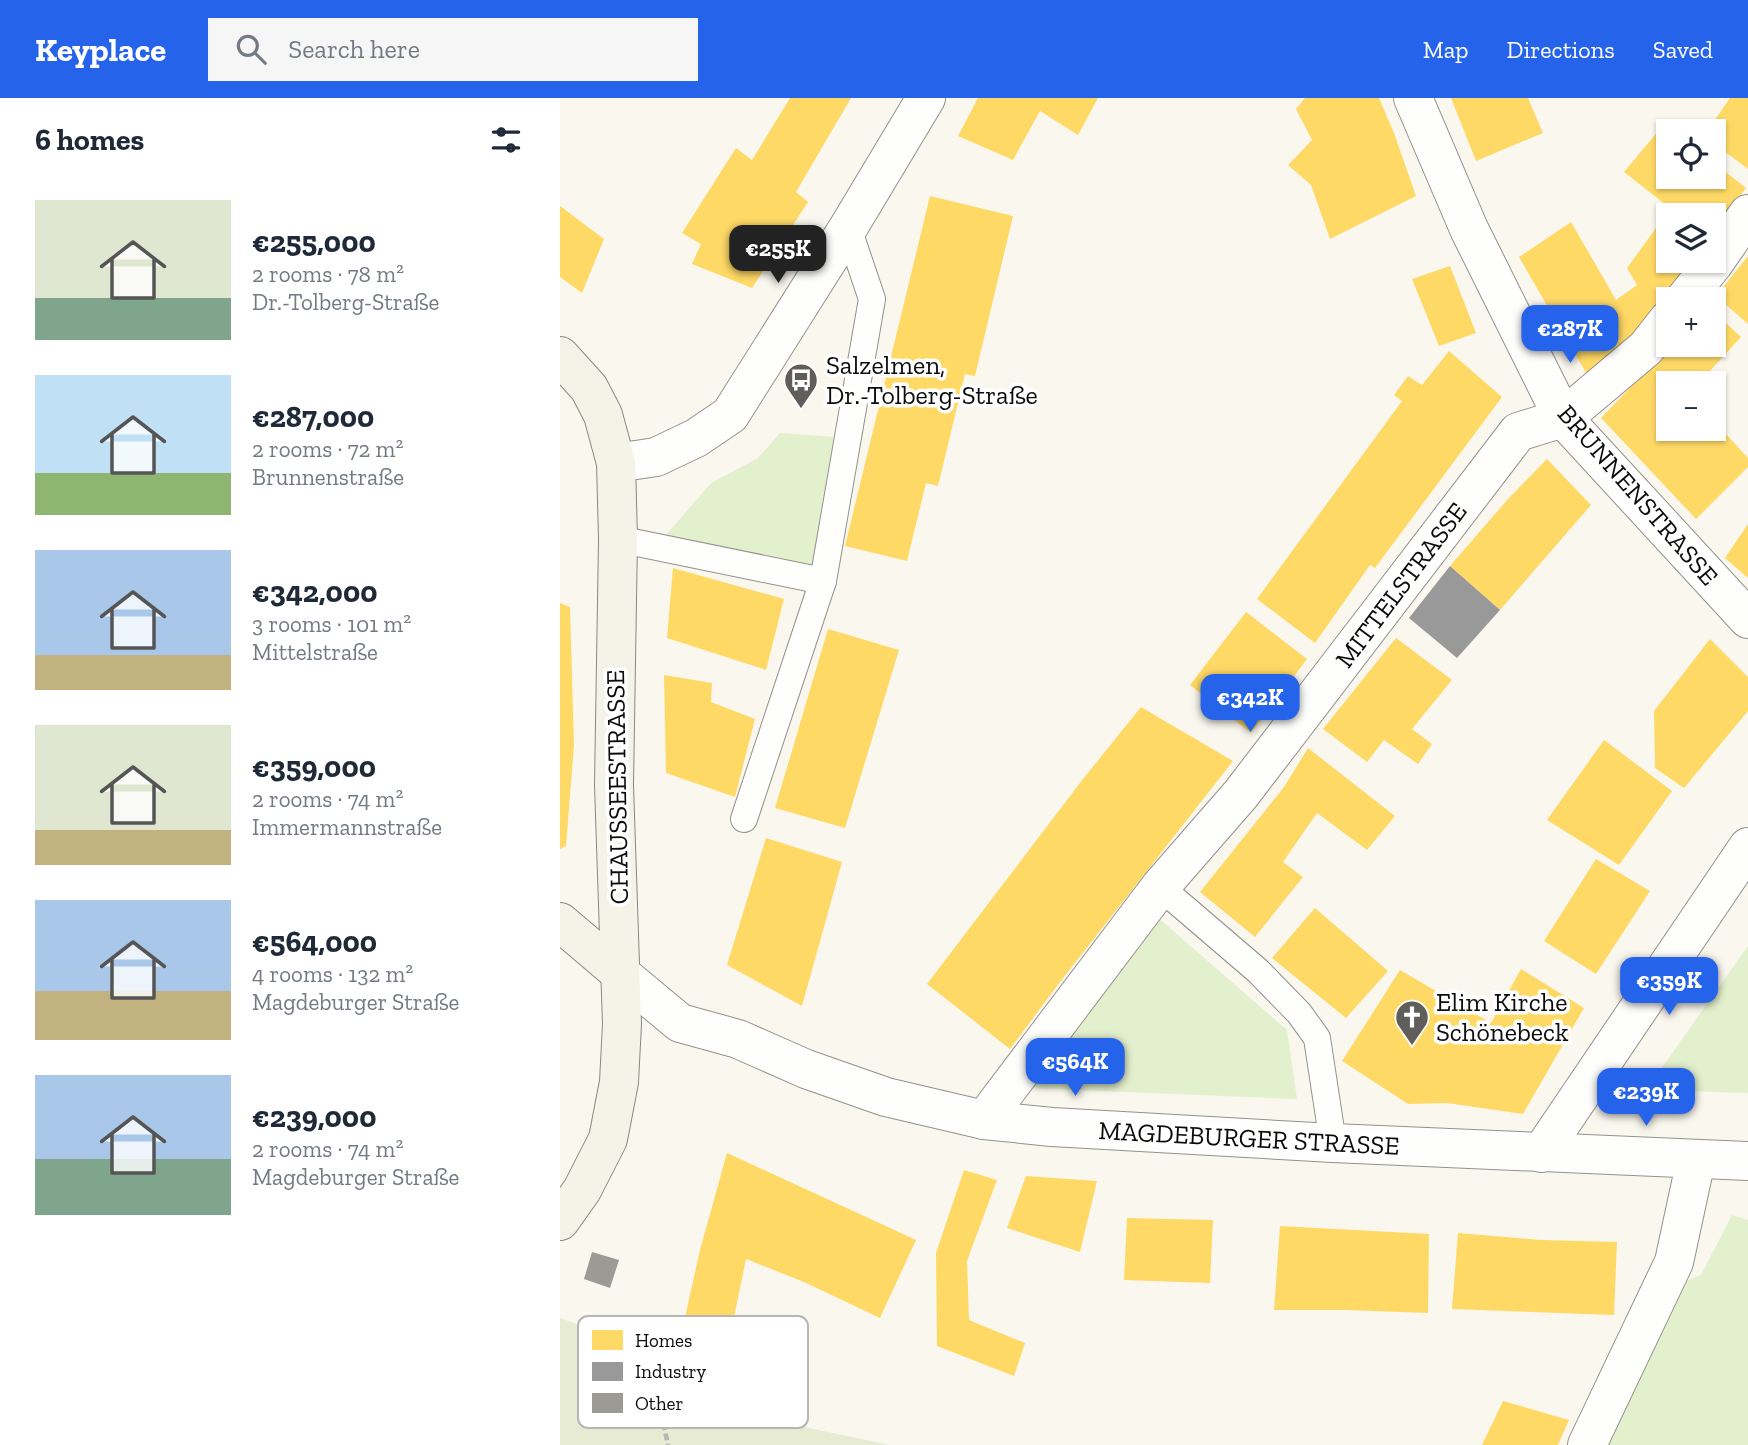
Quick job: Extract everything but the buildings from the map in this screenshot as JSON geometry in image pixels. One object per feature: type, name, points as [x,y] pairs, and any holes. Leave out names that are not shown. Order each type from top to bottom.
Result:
[{"type":"street","points":[[616,463],[656,457],[696,438],[730,415],[926,98]]},
{"type":"street","name":"BRUNNENSTRASSE","points":[[1413,98],[1469,229],[1563,418],[1748,619]]},
{"type":"street","points":[[1695,287],[1748,214]]},
{"type":"street","name":"MITTELSTRASSE","points":[[984,1119],[1160,887],[1241,794],[1518,432],[1563,418],[1646,348],[1656,335]]},
{"type":"street","name":"CHAUSSEESTRASSE","points":[[560,356],[589,388],[603,415],[616,463],[618,539],[614,785],[621,1046],[608,1139],[596,1164],[560,1221]]},
{"type":"street","points":[[1541,1153],[1748,847]]},
{"type":"street","name":"MAGDEBURGER STRASSE","points":[[560,922],[680,1023],[738,1039],[806,1069],[886,1097],[984,1119],[1052,1126],[1334,1143],[1748,1161]]},
{"type":"street","points":[[1587,1445],[1674,1262],[1696,1160]]},
{"type":"lane","points":[[744,819],[823,581],[872,299],[848,228]]},
{"type":"lane","points":[[618,539],[823,581]]},
{"type":"lane","points":[[1160,887],[1258,971],[1299,1013],[1317,1038],[1334,1143]]},
{"type":"green space","points":[[780,433],[837,437],[812,570],[666,535],[711,483],[758,458]]},
{"type":"green space","points":[[1156,916],[1287,1030],[1297,1099],[1002,1087]]},
{"type":"green space","points":[[1748,946],[1748,1093],[1646,1090]]},
{"type":"green space","points":[[1732,1215],[1748,1220],[1748,1445],[1600,1445],[1676,1285],[1701,1275]]},
{"type":"green space","points":[[560,1318],[578,1325],[578,1428],[808,1428],[889,1445],[560,1445]]},
{"type":"place","name":"Salzelmen, Dr.-Tolberg-Straße","points":[[801,410]]},
{"type":"place","name":"Elim Kirche Schönebeck","points":[[1412,1047]]}]
